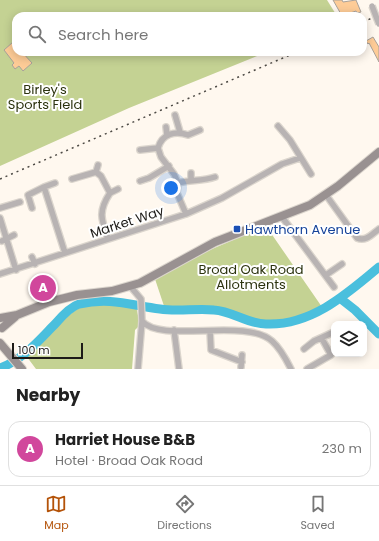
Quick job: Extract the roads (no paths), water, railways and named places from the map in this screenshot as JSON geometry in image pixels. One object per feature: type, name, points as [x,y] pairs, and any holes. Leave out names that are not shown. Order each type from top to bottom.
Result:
[{"type":"street","points":[[369,0],[379,24]]},
{"type":"street","points":[[175,115],[178,120],[180,132]]},
{"type":"street","points":[[278,126],[290,140],[311,174]]},
{"type":"street","points":[[166,127],[167,135]]},
{"type":"street","points":[[186,214],[177,193],[178,183],[161,157],[158,148],[160,140],[167,135],[180,132],[188,135],[200,130]]},
{"type":"street","points":[[140,150],[158,148]]},
{"type":"street","points":[[20,366],[6,349],[1,326],[17,315],[49,302],[77,294],[112,291],[140,283],[215,242],[310,206],[379,152]]},
{"type":"street","name":"Market Way","points":[[0,274],[35,264],[64,253],[186,214],[222,198],[282,164],[300,158]]},
{"type":"street","points":[[96,172],[98,165]]},
{"type":"street","points":[[140,181],[150,178],[168,166]]},
{"type":"street","points":[[72,179],[96,172]]},
{"type":"street","points":[[96,172],[101,176],[110,193]]},
{"type":"street","points":[[191,173],[191,180]]},
{"type":"street","points":[[178,183],[191,180],[204,181],[215,177]]},
{"type":"street","points":[[32,208],[28,194],[55,183]]},
{"type":"street","points":[[44,187],[64,253]]},
{"type":"street","points":[[108,239],[102,220],[101,210],[110,193],[118,189]]},
{"type":"street","points":[[326,195],[358,238],[362,240],[366,239],[379,229]]},
{"type":"street","points":[[0,208],[20,202]]},
{"type":"street","points":[[282,217],[334,287]]},
{"type":"street","points":[[0,218],[2,231],[16,270]]},
{"type":"street","points":[[5,240],[14,235]]},
{"type":"street","points":[[32,257],[35,264]]},
{"type":"street","points":[[326,275],[342,264]]},
{"type":"street","points":[[138,369],[142,321],[140,283]]},
{"type":"street","points":[[130,286],[141,298]]},
{"type":"street","points":[[142,321],[153,329],[251,332],[265,336],[278,347],[290,369]]},
{"type":"street","points":[[174,330],[179,369]]},
{"type":"street","points":[[210,331],[211,350],[242,364],[242,355]]},
{"type":"street","points":[[304,349],[331,334]]},
{"type":"street","points":[[307,369],[331,355],[322,339]]},
{"type":"waterway","points":[[0,368],[23,355],[37,343],[66,312],[79,304],[110,301],[167,310],[214,310],[253,322],[266,324],[282,323],[298,320],[327,306],[354,288],[379,267]]},
{"type":"waterway","points":[[341,299],[355,310],[379,334]]},
{"type":"railway","points":[[367,20],[379,15]]},
{"type":"railway","points":[[0,179],[288,56]]},
{"type":"place","name":"Hawthorn Avenue","points":[[237,229]]},
{"type":"place","name":"Harriet House B&B","points":[[43,288]]},
{"type":"park label","name":"Birley's Sports Field","points":[[45,96]]},
{"type":"park label","name":"Broad Oak Road Allotments","points":[[251,276]]}]
